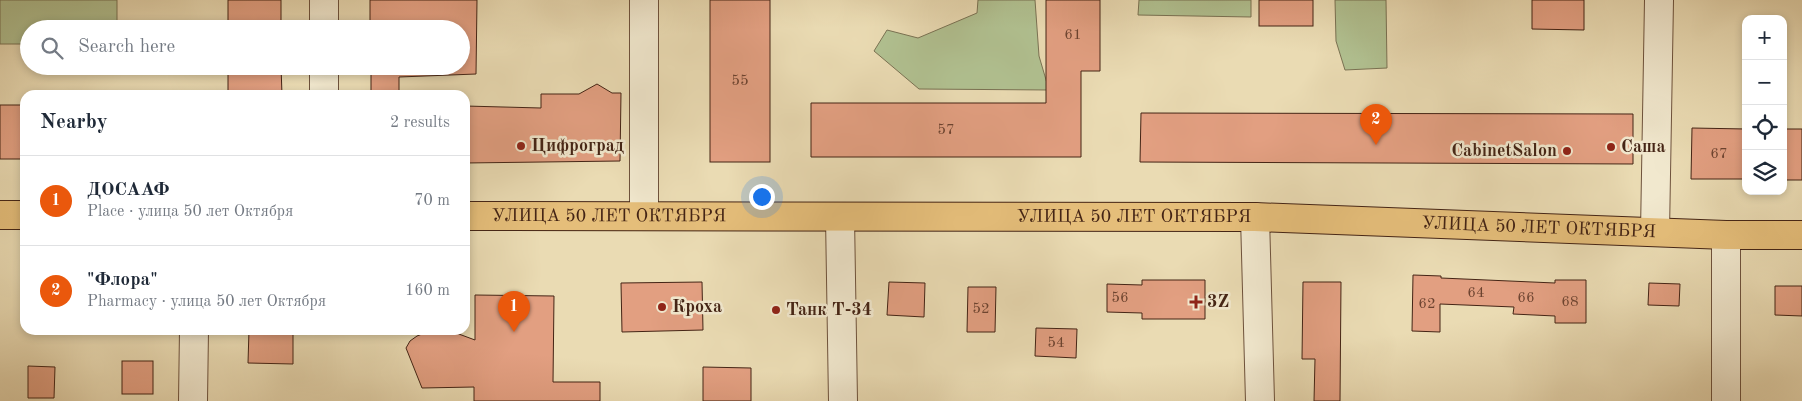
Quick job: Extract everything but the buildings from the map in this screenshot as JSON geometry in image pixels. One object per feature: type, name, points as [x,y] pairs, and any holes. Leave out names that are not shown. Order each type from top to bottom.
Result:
[{"type":"main road","points":[[0,215],[20,215]]},
{"type":"main road","name":"УЛИЦА 50 ЛЕТ ОКТЯБРЯ","points":[[470,216],[1255,217],[1726,235],[1802,235]]},
{"type":"street","points":[[324,0],[324,20]]},
{"type":"street","points":[[644,0],[644,216]]},
{"type":"street","points":[[1655,232],[1659,0]]},
{"type":"street","points":[[324,75],[324,90]]},
{"type":"street","points":[[840,217],[843,401]]},
{"type":"street","points":[[1255,217],[1260,401]]},
{"type":"street","points":[[1726,235],[1726,401]]},
{"type":"street","points":[[193,401],[194,335]]},
{"type":"green space","points":[[0,0],[117,0],[117,20],[20,20],[20,44],[0,44]]},
{"type":"green space","points":[[978,0],[1035,0],[1039,56],[1049,90],[919,89],[874,51],[887,30],[918,38],[977,13]]},
{"type":"green space","points":[[1139,0],[1251,0],[1251,17],[1138,15]]},
{"type":"green space","points":[[1335,0],[1386,0],[1387,68],[1345,70],[1336,41]]},
{"type":"place","name":"\"Флора\"","points":[[1376,145]]},
{"type":"place","name":"Цифроград","points":[[521,146]]},
{"type":"place","name":"Саша","points":[[1611,147]]},
{"type":"place","name":"CabinetSalon","points":[[1567,151]]},
{"type":"place","name":"3Z","points":[[1196,302]]},
{"type":"place","name":"Кроха","points":[[662,307]]},
{"type":"place","name":"Танк Т-34","points":[[776,310]]},
{"type":"place","name":"ДОСААФ","points":[[514,332]]}]
